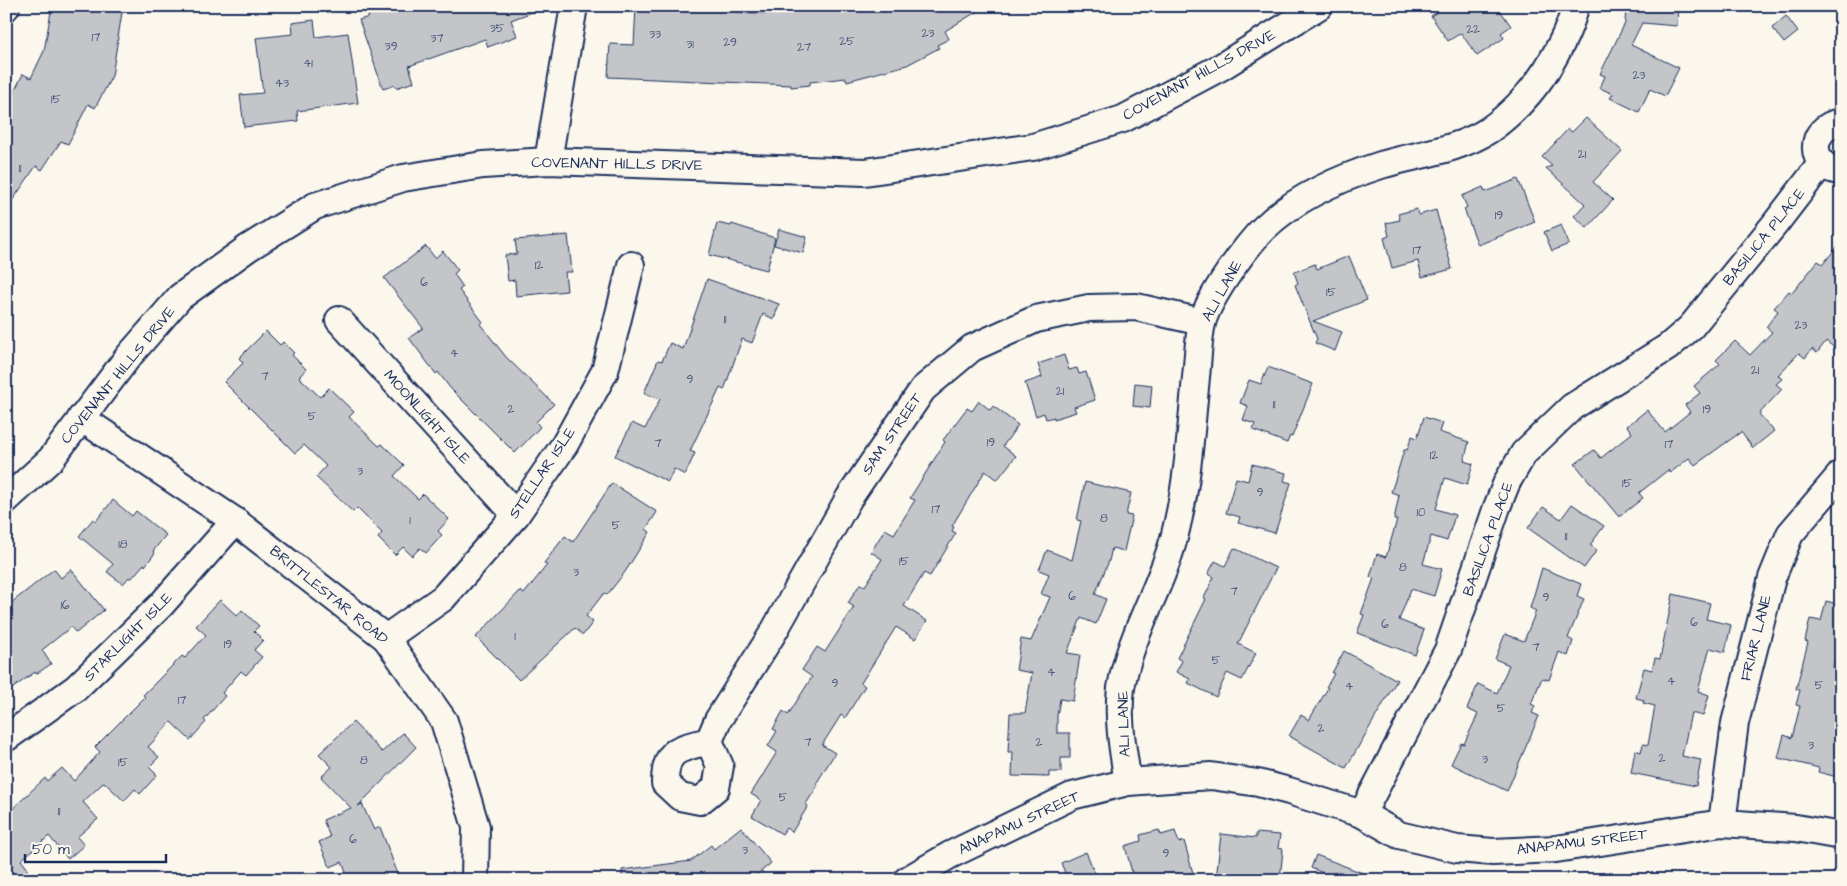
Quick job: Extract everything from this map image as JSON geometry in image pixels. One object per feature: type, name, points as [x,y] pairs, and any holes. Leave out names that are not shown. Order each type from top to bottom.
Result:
[{"type":"street","points":[[548,161],[574,6]]},
{"type":"street","name":"COVENANT HILLS DRIVE","points":[[6,500],[50,459],[128,357],[180,297],[248,248],[315,206],[403,178],[483,165],[548,161],[865,172],[1032,147],[1123,119],[1221,67],[1319,6]]},
{"type":"street","name":"ALI LANE","points":[[1128,782],[1122,741],[1121,690],[1136,635],[1175,534],[1189,445],[1202,322],[1214,299],[1242,255],[1265,228],[1292,206],[1321,188],[1382,165],[1460,144],[1488,130],[1515,109],[1538,84],[1556,55],[1575,6]]},
{"type":"street","name":"BASILICA PLACE","points":[[1362,814],[1448,650],[1507,482],[1524,453],[1572,407],[1668,347],[1690,327],[1775,224],[1831,167],[1817,155],[1815,146],[1818,136],[1824,128],[1841,122]]},
{"type":"street","name":"STELLAR ISLE","points":[[386,638],[443,598],[516,515],[565,444],[605,371],[631,265]]},
{"type":"street","name":"SAM STREET","points":[[709,740],[718,720],[773,633],[849,498],[923,389],[972,348],[1036,319],[1089,308],[1136,307],[1202,322]]},
{"type":"street","name":"MOONLIGHT ISLE","points":[[338,320],[516,515]]},
{"type":"street","name":"BRITTLESTAR ROAD","points":[[81,418],[235,520],[386,638],[444,721],[476,827],[474,880]]},
{"type":"street","name":"FRIAR LANE","points":[[1722,824],[1735,723],[1772,578],[1790,534],[1841,474]]},
{"type":"street","name":"STARLIGHT ISLE","points":[[6,738],[76,688],[161,605],[235,520]]},
{"type":"street","name":"ANAPAMU STREET","points":[[907,880],[950,855],[1072,796],[1128,782],[1211,776],[1258,783],[1362,814],[1399,835],[1457,849],[1492,852],[1556,849],[1722,824],[1796,828],[1841,836]]},
{"type":"building","points":[[52,6],[123,6],[112,76],[95,108],[88,104],[68,144],[61,141],[42,170],[36,166],[6,210],[6,108],[23,74],[31,78],[44,51]]},
{"type":"building","points":[[384,6],[542,6],[543,8],[511,20],[517,36],[488,47],[485,39],[409,66],[414,82],[396,88],[395,85],[383,89],[359,20],[369,17],[367,12]]},
{"type":"building","points":[[636,6],[736,6],[736,12],[784,14],[783,6],[986,6],[945,31],[949,39],[937,45],[939,48],[907,65],[847,81],[846,78],[810,82],[810,85],[791,87],[791,85],[608,77],[610,44],[634,45]]},
{"type":"building","points":[[1446,6],[1466,6],[1470,12],[1479,6],[1497,6],[1511,26],[1501,33],[1504,38],[1477,56],[1461,33],[1448,41],[1431,16]]},
{"type":"building","points":[[1626,6],[1678,6],[1677,26],[1642,23],[1631,45],[1679,68],[1665,96],[1650,89],[1639,112],[1610,98],[1613,94],[1600,88],[1605,76],[1600,74],[1625,23]]},
{"type":"building","points":[[1786,16],[1798,32],[1784,43],[1772,28]]},
{"type":"building","points":[[314,20],[316,37],[348,33],[358,103],[297,111],[298,121],[244,127],[240,95],[263,93],[256,38],[293,34],[292,23]]},
{"type":"building","points":[[1586,118],[1622,151],[1593,182],[1613,200],[1587,228],[1574,216],[1585,204],[1546,168],[1552,166],[1542,157],[1568,129],[1572,132]]},
{"type":"building","points":[[1518,179],[1535,222],[1478,245],[1464,209],[1467,207],[1462,196],[1483,187],[1485,192]]},
{"type":"building","points":[[1417,209],[1419,215],[1436,210],[1452,269],[1422,277],[1418,261],[1392,268],[1384,238],[1389,236],[1386,223],[1400,220],[1398,214]]},
{"type":"building","points":[[717,223],[731,226],[732,224],[775,238],[767,270],[709,255]]},
{"type":"building","points":[[1561,225],[1569,244],[1552,251],[1544,232]]},
{"type":"building","points":[[779,229],[807,237],[803,253],[774,245]]},
{"type":"building","points":[[568,235],[572,272],[565,272],[567,291],[516,296],[515,280],[508,281],[505,255],[517,254],[515,240]]},
{"type":"building","points":[[1841,242],[1841,353],[1826,341],[1817,353],[1812,349],[1805,358],[1799,353],[1778,375],[1782,379],[1776,384],[1782,389],[1759,414],[1774,431],[1753,448],[1741,432],[1695,465],[1689,458],[1670,473],[1668,470],[1639,493],[1643,498],[1619,517],[1575,464],[1594,450],[1601,458],[1632,433],[1627,426],[1647,410],[1665,432],[1690,412],[1685,405],[1700,393],[1694,386],[1720,364],[1716,360],[1735,341],[1750,355],[1772,332],[1766,327],[1778,311],[1774,308],[1789,291],[1792,293],[1818,261],[1823,264]]},
{"type":"building","points":[[426,246],[435,258],[443,251],[458,270],[454,274],[463,287],[459,290],[483,322],[480,324],[506,357],[554,404],[536,422],[540,427],[515,453],[450,388],[438,372],[436,374],[409,338],[423,328],[384,278]]},
{"type":"building","points":[[1349,256],[1367,300],[1313,321],[1342,332],[1335,351],[1315,343],[1317,339],[1295,285],[1298,283],[1294,272],[1315,264],[1317,269]]},
{"type":"building","points":[[707,279],[779,304],[774,319],[763,314],[752,343],[742,339],[724,390],[720,388],[690,451],[695,453],[685,475],[674,469],[668,482],[615,456],[632,423],[645,429],[660,399],[644,393],[658,360],[662,361],[670,343],[683,349]]},
{"type":"building","points":[[266,331],[280,345],[283,342],[294,353],[292,355],[306,369],[299,377],[320,397],[329,388],[354,412],[349,417],[379,446],[382,444],[404,465],[394,476],[418,499],[423,494],[449,519],[438,531],[442,535],[426,553],[420,548],[412,556],[403,547],[395,555],[378,538],[382,533],[357,508],[353,512],[316,477],[326,466],[304,445],[295,453],[224,382],[243,363],[239,358]]},
{"type":"building","points":[[1064,355],[1069,370],[1077,368],[1079,374],[1086,372],[1095,400],[1074,407],[1076,412],[1054,419],[1054,417],[1046,419],[1044,413],[1036,416],[1025,383],[1042,377],[1038,364]]},
{"type":"building","points":[[1268,367],[1313,384],[1292,437],[1290,436],[1287,443],[1253,430],[1255,424],[1243,420],[1248,406],[1240,403],[1249,380],[1261,384]]},
{"type":"building","points":[[1135,383],[1152,385],[1150,408],[1133,406]]},
{"type":"building","points":[[979,401],[990,410],[993,406],[1018,425],[1003,446],[1016,456],[997,480],[985,471],[952,526],[954,527],[952,531],[956,533],[930,576],[924,573],[904,606],[927,621],[915,639],[896,627],[861,683],[865,686],[845,718],[841,715],[822,745],[835,753],[816,784],[818,785],[806,804],[808,806],[792,832],[786,828],[782,834],[752,816],[761,800],[751,794],[777,752],[768,746],[777,731],[773,729],[783,711],[788,715],[812,677],[802,670],[817,647],[825,652],[854,607],[848,603],[860,584],[865,586],[882,559],[871,552],[885,529],[894,534],[915,500],[910,498],[945,442],[943,440],[967,408],[972,411]]},
{"type":"building","points":[[1424,417],[1442,423],[1439,432],[1469,442],[1464,461],[1473,464],[1467,485],[1445,478],[1436,509],[1455,515],[1447,541],[1431,536],[1423,564],[1442,569],[1434,596],[1411,589],[1399,620],[1424,630],[1415,655],[1357,633],[1364,615],[1361,614],[1374,578],[1370,577],[1377,554],[1386,557],[1397,520],[1394,520],[1399,495],[1391,492],[1404,450],[1407,450],[1412,436],[1417,438]]},
{"type":"building","points":[[1252,464],[1286,473],[1284,481],[1291,483],[1275,533],[1238,523],[1240,517],[1226,513],[1236,478],[1248,481]]},
{"type":"building","points":[[1085,482],[1131,493],[1126,515],[1132,516],[1124,551],[1112,548],[1109,561],[1095,594],[1106,599],[1096,624],[1081,618],[1067,653],[1080,655],[1073,701],[1060,699],[1057,716],[1057,733],[1070,733],[1070,758],[1061,758],[1061,772],[1049,772],[1049,777],[1012,776],[1013,752],[1008,752],[1010,713],[1025,713],[1032,673],[1016,670],[1021,639],[1031,641],[1050,597],[1041,594],[1049,574],[1039,570],[1047,550],[1072,560],[1081,521],[1077,520]]},
{"type":"building","points":[[612,483],[657,512],[646,529],[650,532],[625,572],[607,595],[604,593],[586,616],[593,622],[583,635],[575,628],[519,680],[476,637],[520,591],[524,594],[547,565],[544,563],[565,536],[573,542]]},
{"type":"building","points":[[113,500],[132,516],[136,511],[166,535],[153,551],[155,553],[145,566],[144,564],[131,579],[129,577],[123,584],[107,572],[113,564],[79,536],[93,519],[96,521]]},
{"type":"building","points":[[1572,504],[1604,526],[1590,545],[1597,550],[1584,568],[1528,528],[1543,507],[1561,519]]},
{"type":"building","points":[[1234,548],[1276,568],[1238,644],[1256,653],[1242,680],[1227,673],[1216,697],[1188,683],[1190,679],[1176,672],[1182,661],[1177,658],[1206,599],[1204,598],[1214,577],[1208,574],[1215,561],[1225,566]]},
{"type":"building","points":[[1542,568],[1581,584],[1577,596],[1584,599],[1568,638],[1573,641],[1568,656],[1559,652],[1549,680],[1542,678],[1531,704],[1535,706],[1532,713],[1539,716],[1507,791],[1451,764],[1461,743],[1464,744],[1478,714],[1467,709],[1478,684],[1497,693],[1509,665],[1495,659],[1505,634],[1524,641],[1536,611],[1530,608]]},
{"type":"building","points":[[54,569],[61,578],[71,569],[104,610],[76,633],[71,627],[42,650],[51,664],[36,674],[35,672],[6,693],[6,607]]},
{"type":"building","points":[[1673,594],[1710,603],[1706,619],[1731,625],[1725,652],[1710,648],[1698,691],[1709,695],[1703,716],[1691,713],[1682,756],[1701,760],[1696,786],[1631,773],[1635,750],[1641,752],[1643,744],[1648,745],[1655,706],[1643,703],[1644,700],[1636,698],[1644,668],[1652,670],[1655,658],[1660,659]]},
{"type":"building","points":[[220,600],[237,616],[242,610],[259,626],[254,631],[263,640],[254,650],[262,657],[246,675],[241,671],[222,693],[225,696],[190,740],[171,722],[148,747],[159,757],[149,767],[157,775],[140,794],[135,789],[124,801],[104,782],[83,802],[98,819],[77,837],[84,845],[68,859],[49,836],[21,860],[28,869],[16,880],[6,880],[6,815],[45,778],[47,781],[62,768],[74,781],[100,752],[95,747],[145,697],[143,695],[182,656],[185,658],[206,635],[196,626]]},
{"type":"building","points":[[1826,601],[1841,605],[1841,634],[1833,667],[1841,668],[1841,778],[1818,772],[1819,768],[1778,758],[1784,735],[1792,738],[1800,706],[1796,705],[1800,690],[1796,689],[1808,642],[1805,641],[1810,619],[1821,621]]},
{"type":"building","points":[[1344,651],[1397,680],[1346,768],[1289,736],[1301,715],[1309,720],[1328,688],[1326,687],[1334,674],[1332,673]]},
{"type":"building","points":[[353,722],[382,752],[403,733],[416,747],[358,806],[362,804],[374,830],[380,827],[399,877],[390,880],[349,880],[342,862],[330,867],[319,842],[330,837],[323,820],[351,808],[321,777],[332,767],[319,754]]},
{"type":"building","points":[[741,827],[771,863],[751,880],[704,880],[700,875],[661,880],[622,880],[622,870],[691,861],[711,845],[714,849]]},
{"type":"building","points":[[1159,830],[1161,835],[1175,831],[1179,843],[1184,841],[1193,873],[1168,880],[1134,880],[1125,846],[1141,841],[1140,835]]},
{"type":"building","points":[[1256,833],[1280,835],[1278,848],[1283,849],[1280,880],[1216,880],[1221,834],[1256,838]]},
{"type":"building","points":[[1086,852],[1098,880],[1068,880],[1061,863]]},
{"type":"building","points":[[1316,855],[1378,880],[1326,880],[1328,875],[1311,868]]}]
